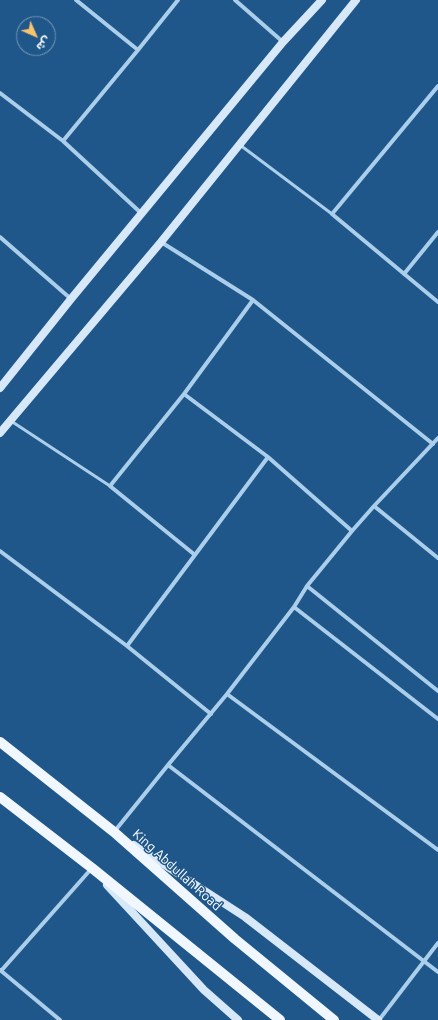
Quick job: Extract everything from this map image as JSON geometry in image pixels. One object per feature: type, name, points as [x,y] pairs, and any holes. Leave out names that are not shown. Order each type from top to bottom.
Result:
[{"type":"main road","name":"King Abdullah Road","points":[[0,742],[114,832],[234,939],[334,1020]]},
{"type":"main road","points":[[0,797],[92,868],[280,1020]]},
{"type":"street","points":[[76,0],[138,50]]},
{"type":"street","points":[[63,141],[178,0]]},
{"type":"street","points":[[235,0],[283,42]]},
{"type":"street","points":[[0,388],[71,299],[283,42],[322,0]]},
{"type":"street","points":[[0,433],[161,242],[356,0]]},
{"type":"street","points":[[438,86],[332,214],[438,302]]},
{"type":"street","points":[[0,93],[63,141],[142,213]]},
{"type":"street","points":[[404,274],[438,232]]},
{"type":"street","points":[[0,237],[71,299]]},
{"type":"street","points":[[161,242],[253,300],[433,444]]},
{"type":"street","points":[[195,555],[110,486],[184,394],[253,300]]},
{"type":"street","points":[[184,394],[268,457],[352,531]]},
{"type":"street","points":[[438,438],[352,531],[307,586],[294,607],[227,694],[114,832],[245,917],[379,1020],[438,943]]},
{"type":"street","points":[[127,646],[268,457]]},
{"type":"street","points":[[374,506],[438,558]]},
{"type":"street","points":[[0,551],[127,646],[211,714]]},
{"type":"street","points":[[307,586],[438,691]]},
{"type":"street","points":[[294,607],[438,719]]},
{"type":"street","points":[[227,694],[438,850]]},
{"type":"street","points":[[168,765],[438,972]]},
{"type":"street","points":[[60,1020],[0,970],[92,868],[204,990],[238,1020]]},
{"type":"lane","points":[[240,145],[332,214]]},
{"type":"lane","points":[[10,421],[110,486]]}]
